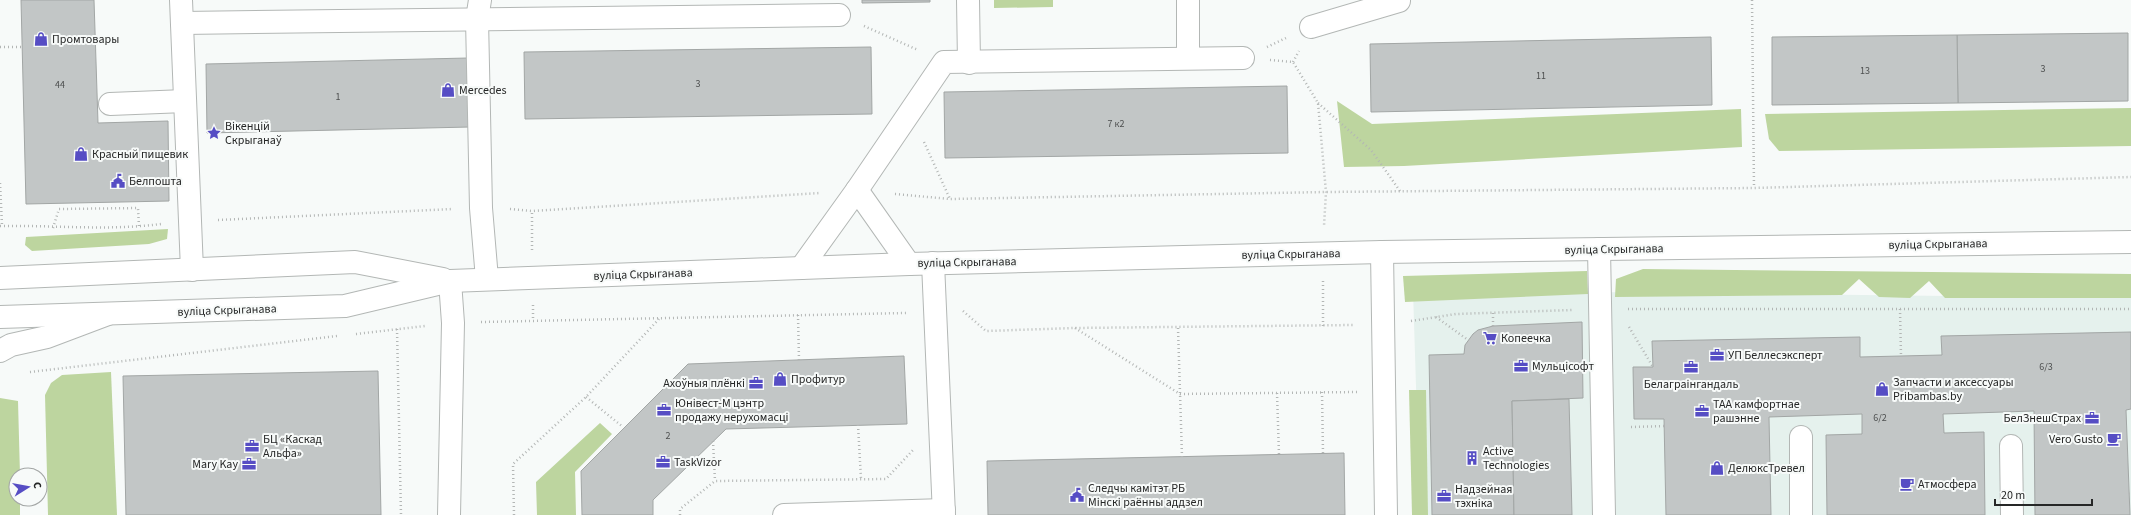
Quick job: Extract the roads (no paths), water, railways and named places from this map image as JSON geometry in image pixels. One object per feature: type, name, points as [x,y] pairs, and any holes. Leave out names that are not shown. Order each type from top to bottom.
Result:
[{"type":"street","points":[[181,0],[192,270]]},
{"type":"street","points":[[968,0],[969,63]]},
{"type":"street","points":[[1188,0],[1188,58]]},
{"type":"street","points":[[1311,27],[1402,0]]},
{"type":"street","points":[[182,23],[479,10],[839,15]]},
{"type":"street","points":[[479,10],[481,208],[487,279]]},
{"type":"street","points":[[801,268],[857,190],[944,62],[969,63],[1243,58]]},
{"type":"street","points":[[110,104],[186,101]]},
{"type":"street","points":[[857,190],[909,264]]},
{"type":"street","name":"вуліца Скрыганава","points":[[0,317],[346,306],[450,281],[933,263],[1323,253],[2131,242]]},
{"type":"street","points":[[1599,249],[1609,309],[1604,515]]},
{"type":"street","points":[[1382,252],[1386,515]]},
{"type":"street","name":"вуліца Скрыганава","points":[[0,278],[355,262],[450,281]]},
{"type":"street","points":[[784,515],[944,513],[933,263]]},
{"type":"street","points":[[449,515],[452,323],[450,281]]},
{"type":"street","points":[[0,351],[11,345],[47,338],[108,314]]},
{"type":"street","points":[[1801,438],[1802,515]]},
{"type":"street","points":[[2011,446],[2012,515]]},
{"type":"place","name":"Промтовары","points":[[41,39]]},
{"type":"place","name":"Mercedes","points":[[448,90]]},
{"type":"place","name":"Вікенцій Скрыганаў","points":[[214,133]]},
{"type":"place","name":"Красный пищевик","points":[[81,154]]},
{"type":"place","name":"Белпошта","points":[[118,181]]},
{"type":"place","name":"Копеечка","points":[[1490,338]]},
{"type":"place","name":"УП Беллесэксперт","points":[[1717,355]]},
{"type":"place","name":"Мульцісофт","points":[[1521,366]]},
{"type":"place","name":"Белаграінгандаль","points":[[1691,367]]},
{"type":"place","name":"Профитур","points":[[780,379]]},
{"type":"place","name":"Ахоўныя плёнкі","points":[[756,383]]},
{"type":"place","name":"Запчасти и аксессуары Pribambas.by","points":[[1882,389]]},
{"type":"place","name":"Юнівест-М цэнтр продажу нерухомасці","points":[[664,410]]},
{"type":"place","name":"ТАА камфортнае рашэнне","points":[[1702,411]]},
{"type":"place","name":"БелЗнешСтрах","points":[[2092,418]]},
{"type":"place","name":"Vero Gusto","points":[[2114,439]]},
{"type":"place","name":"БЦ «Каскад Альфа»","points":[[252,446]]},
{"type":"place","name":"Active Technologies","points":[[1472,458]]},
{"type":"place","name":"TaskVizor","points":[[663,462]]},
{"type":"place","name":"Mary Kay","points":[[249,464]]},
{"type":"place","name":"ДелюксТревел","points":[[1717,468]]},
{"type":"place","name":"Атмосфера","points":[[1907,484]]},
{"type":"place","name":"Следчы камітэт РБ Мінскі раённы аддзел","points":[[1077,495]]},
{"type":"place","name":"Надзейная тэхніка","points":[[1444,496]]}]
